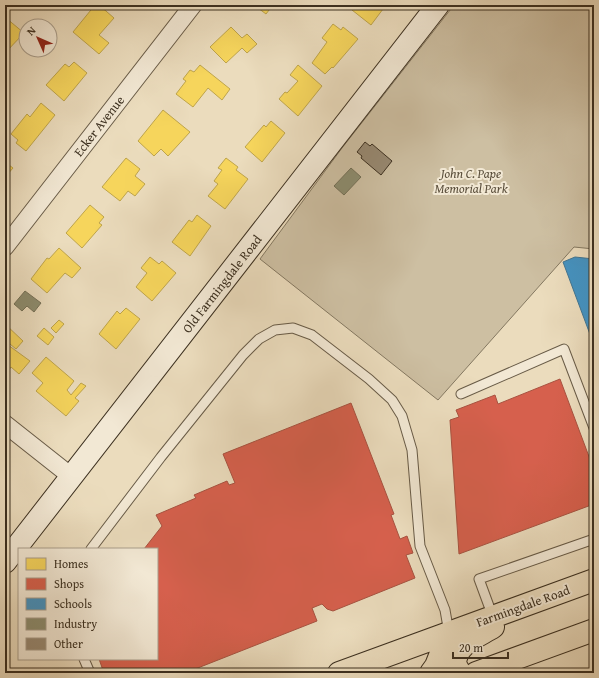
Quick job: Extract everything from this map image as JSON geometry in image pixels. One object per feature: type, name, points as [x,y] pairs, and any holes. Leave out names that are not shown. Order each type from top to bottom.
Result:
[{"type":"main road","name":"Farmingdale Road","points":[[339,673],[594,580]]},
{"type":"main road","points":[[460,673],[455,664],[455,657],[462,645],[537,600]]},
{"type":"main road","points":[[476,673],[594,630]]},
{"type":"main road","points":[[431,673],[436,666],[449,632]]},
{"type":"street","name":"Ecker Avenue","points":[[5,247],[192,5]]},
{"type":"street","name":"Old Farmingdale Road","points":[[5,562],[438,5]]},
{"type":"street","points":[[5,424],[72,477]]},
{"type":"lane","points":[[92,548],[161,457],[243,356],[259,339],[274,330],[293,328],[312,335],[369,379],[392,400],[402,416],[412,450],[420,546],[445,610],[449,632]]},
{"type":"lane","points":[[461,394],[564,348],[594,428]]},
{"type":"lane","points":[[493,617],[479,579],[594,539]]},
{"type":"lane","points":[[84,660],[90,673]]},
{"type":"green space","name":"John C. Pape Memorial Park","points":[[454,5],[594,5],[594,249],[574,247],[438,400],[260,259],[342,148]]},
{"type":"building: Homes","points":[[95,5],[99,5],[114,18],[99,35],[109,43],[99,54],[73,32]]},
{"type":"building: Homes","points":[[254,5],[273,5],[266,14]]},
{"type":"building: Homes","points":[[356,5],[386,5],[371,25],[352,10]]},
{"type":"building: Homes","points":[[6,18],[18,28],[18,39],[5,53]]},
{"type":"building: Homes","points":[[333,24],[341,30],[343,27],[358,39],[333,68],[332,67],[325,74],[312,63],[327,42],[322,38]]},
{"type":"building: Homes","points":[[231,27],[242,38],[247,34],[257,44],[247,53],[242,48],[226,63],[210,47]]},
{"type":"building: Homes","points":[[74,62],[87,73],[64,101],[46,85],[65,64],[69,67]]},
{"type":"building: Homes","points":[[200,65],[230,89],[222,100],[208,88],[193,107],[176,94],[186,81],[183,79],[190,70],[194,72]]},
{"type":"building: Homes","points":[[298,65],[322,86],[298,116],[279,99],[298,81],[290,75]]},
{"type":"building: Homes","points":[[41,103],[55,115],[26,151],[16,143],[18,140],[11,134],[27,114],[30,117]]},
{"type":"building: Homes","points":[[163,110],[190,132],[168,156],[161,149],[154,156],[138,141]]},
{"type":"building: Homes","points":[[271,121],[285,133],[262,162],[245,147],[264,125],[266,127]]},
{"type":"building: Homes","points":[[126,158],[140,169],[135,176],[145,184],[135,196],[128,191],[120,201],[102,187]]},
{"type":"building: Homes","points":[[226,158],[238,167],[236,170],[248,179],[225,209],[208,196],[218,184],[214,181],[222,170],[218,168]]},
{"type":"building: Homes","points":[[5,162],[13,168],[6,176],[8,177],[5,180]]},
{"type":"building: Homes","points":[[90,205],[104,217],[99,223],[102,225],[82,248],[66,233]]},
{"type":"building: Homes","points":[[197,215],[211,226],[190,256],[172,242],[189,220],[192,222]]},
{"type":"building: Homes","points":[[59,248],[81,268],[72,278],[65,273],[47,293],[31,279],[47,258],[49,259]]},
{"type":"building: Homes","points":[[150,257],[159,264],[162,261],[176,273],[152,301],[136,287],[147,273],[141,268]]},
{"type":"building: Homes","points":[[126,308],[140,319],[116,349],[99,334],[117,311],[120,314]]},
{"type":"building: Homes","points":[[59,320],[64,324],[56,333],[51,328]]},
{"type":"building: Homes","points":[[5,324],[23,341],[16,349],[10,344],[8,345],[30,361],[19,374],[11,367],[9,370],[5,367]]},
{"type":"building: Homes","points":[[44,328],[54,337],[48,345],[37,336]]},
{"type":"building: Homes","points":[[46,357],[74,381],[67,390],[71,395],[81,383],[86,386],[75,398],[79,401],[66,416],[36,391],[43,383],[32,373]]},
{"type":"building: Shops","points":[[560,379],[594,470],[594,504],[459,554],[450,420],[459,417],[456,410],[495,395],[498,404]]},
{"type":"building: Shops","points":[[351,403],[394,514],[391,515],[400,539],[407,536],[413,553],[406,555],[415,578],[333,611],[327,609],[322,604],[312,608],[317,621],[185,673],[104,673],[99,660],[158,660],[158,548],[145,548],[162,526],[156,515],[196,498],[194,495],[227,481],[229,485],[235,483],[223,454]]},
{"type":"building: Schools","points":[[575,257],[594,259],[594,345],[563,262]]},
{"type":"building: Industry","points":[[351,168],[361,177],[344,195],[334,186]]},
{"type":"building: Industry","points":[[25,291],[41,303],[34,312],[27,306],[22,311],[14,304]]},
{"type":"building: Other","points":[[365,142],[370,146],[372,144],[392,161],[381,175],[361,158],[362,156],[357,152]]}]
